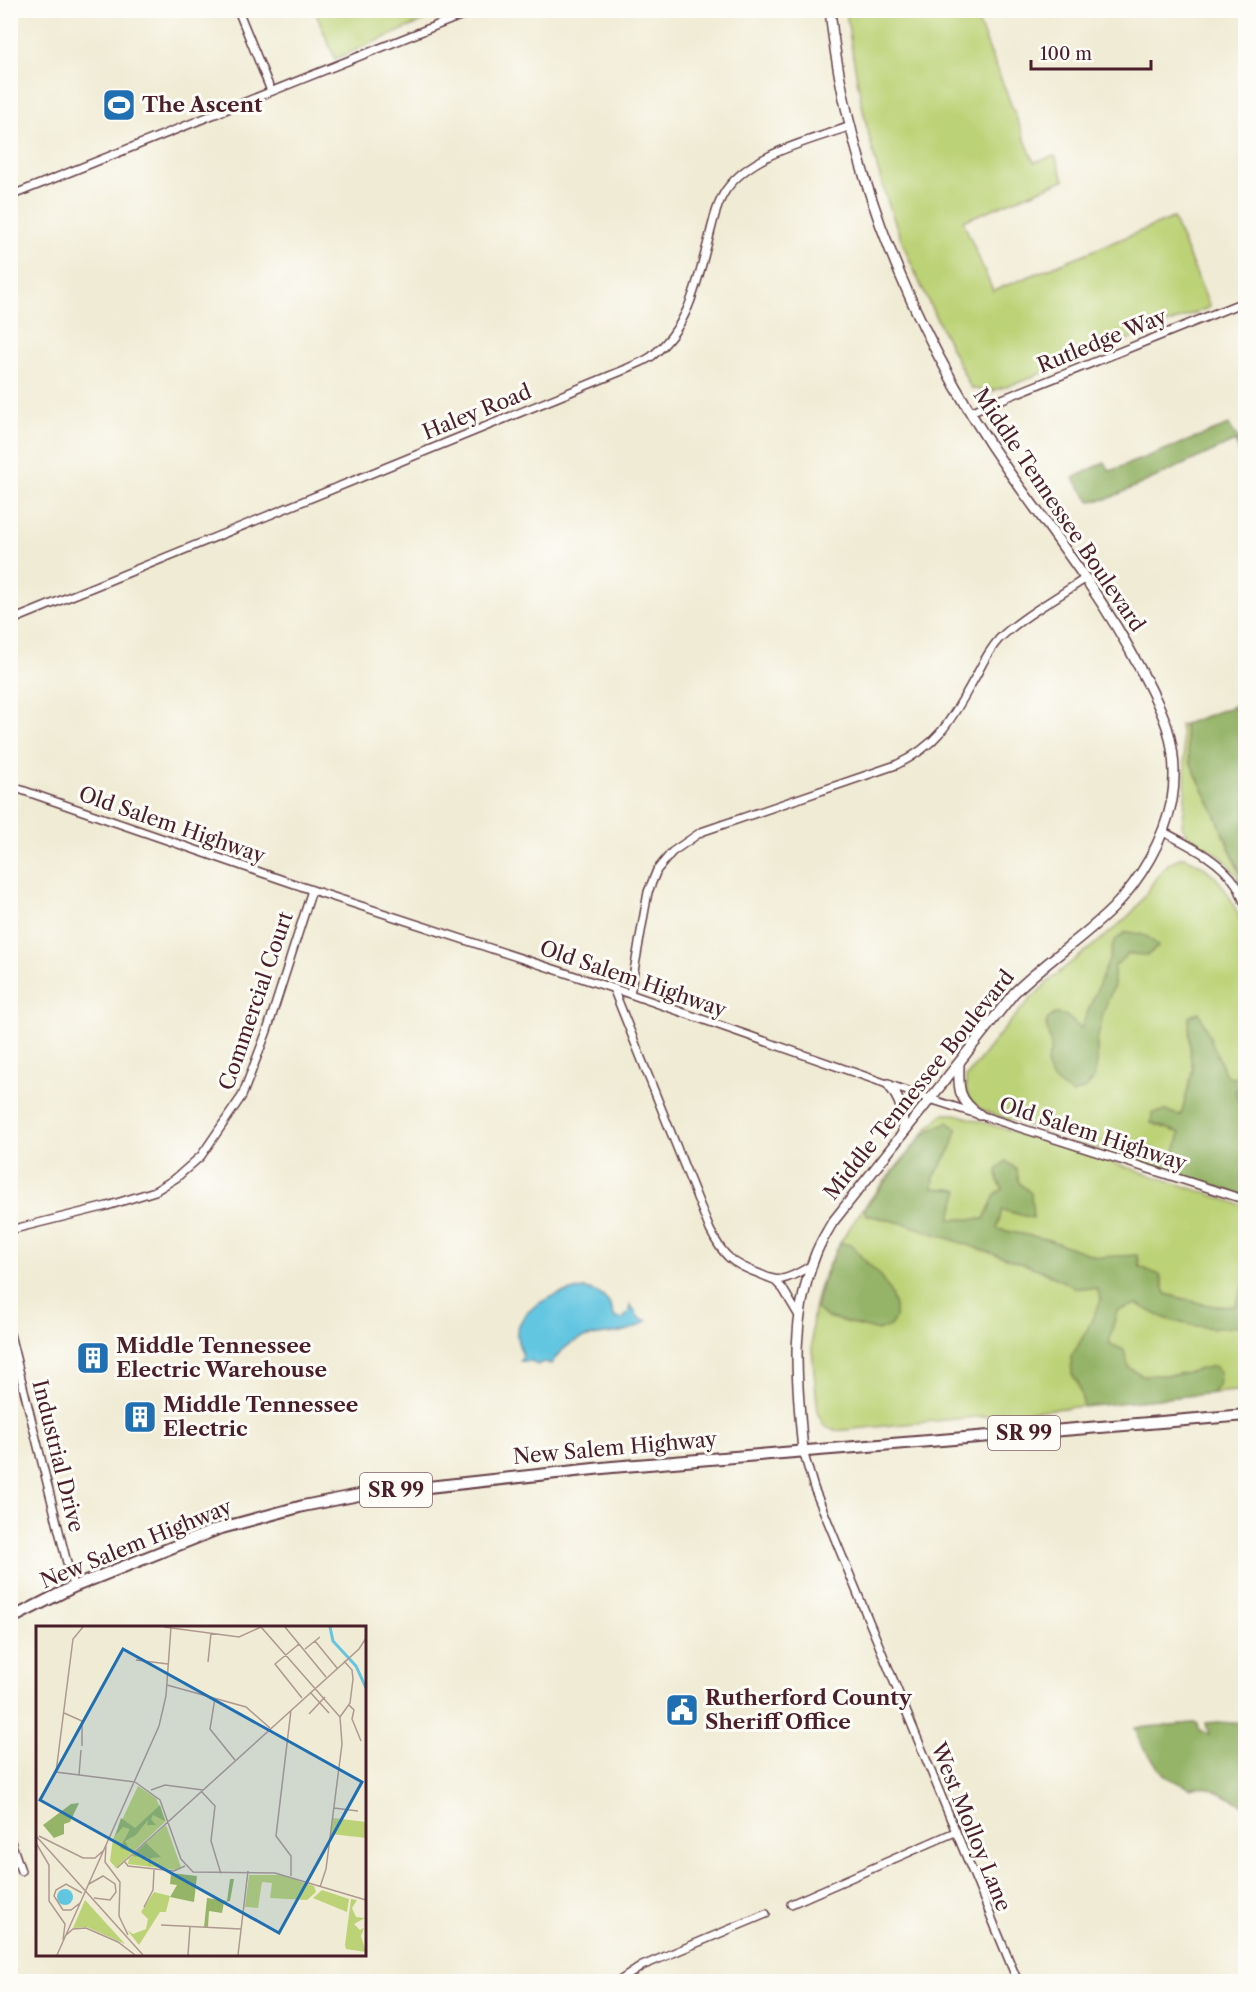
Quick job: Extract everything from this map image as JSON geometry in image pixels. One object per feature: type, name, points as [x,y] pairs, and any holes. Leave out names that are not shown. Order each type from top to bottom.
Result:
[{"type":"main road","name":"Middle Tennessee Boulevard","points":[[803,1451],[796,1345],[799,1316],[815,1254],[832,1223],[1014,993],[1036,971],[1111,910],[1132,887],[1152,855],[1162,831],[1172,798],[1174,764],[1167,728],[1151,690],[1121,632],[970,412],[938,354],[906,286],[885,235],[851,126],[830,10]]},
{"type":"main road","points":[[959,1063],[958,1084],[961,1095],[970,1108],[980,1115]]},
{"type":"main road","points":[[888,1084],[902,1107],[903,1133]]},
{"type":"main road","name":"New Salem Highway","points":[[10,1619],[73,1587],[218,1529],[303,1506],[364,1494],[612,1467],[1245,1415]]},
{"type":"street","points":[[238,10],[271,91]]},
{"type":"street","points":[[10,196],[475,10]]},
{"type":"street","name":"Haley Road","points":[[10,621],[652,356],[678,329],[693,299],[714,218],[726,190],[746,170],[763,158],[851,126]]},
{"type":"street","name":"Rutledge Way","points":[[970,412],[1245,301]]},
{"type":"street","points":[[630,994],[648,892],[659,867],[672,852],[701,832],[896,765],[912,757],[940,735],[986,657],[999,640],[1013,627],[1086,578]]},
{"type":"street","name":"Old Salem Highway","points":[[10,786],[312,890],[613,988],[930,1099],[1245,1200]]},
{"type":"street","points":[[1162,831],[1201,852],[1221,868],[1236,884],[1245,906]]},
{"type":"street","name":"Commercial Court","points":[[10,1230],[107,1206],[155,1191],[176,1178],[201,1156],[242,1096],[267,1031],[312,890]]},
{"type":"street","points":[[613,988],[719,1248],[731,1261],[744,1269],[774,1280],[783,1289],[799,1316]]},
{"type":"street","points":[[774,1280],[783,1279],[812,1265]]},
{"type":"street","name":"Industrial Drive","points":[[10,1334],[73,1587]]},
{"type":"street","name":"West Molloy Lane","points":[[803,1451],[814,1488],[1018,1982]]},
{"type":"street","points":[[791,1904],[955,1832]]},
{"type":"street","points":[[10,1839],[21,1871]]},
{"type":"street","points":[[618,1982],[642,1966],[766,1914]]},
{"type":"green space","points":[[441,10],[442,13],[335,59],[315,11]]},
{"type":"green space","points":[[846,11],[974,11],[1034,162],[1055,156],[1064,180],[963,221],[993,291],[1173,218],[1210,307],[1020,382],[989,392],[971,388],[923,291],[892,216],[866,124]]},
{"type":"green space","points":[[1229,425],[1245,449],[1245,467],[1235,441],[1108,499],[1090,501],[1073,478],[1105,462],[1110,471]]},
{"type":"green space","points":[[1246,702],[1245,883],[1190,762],[1184,724]]},
{"type":"green space","points":[[1184,724],[1190,762],[1216,816],[1245,887],[1225,860],[1188,837],[1182,825],[1186,775],[1180,725]]},
{"type":"green space","points":[[1184,857],[1207,869],[1223,886],[1245,930],[1245,1196],[989,1113],[973,1103],[966,1090],[966,1077],[1033,996],[1066,966],[1125,919],[1168,864]]},
{"type":"green space","points":[[1126,932],[1144,935],[1158,947],[1148,955],[1127,954],[1114,967],[1114,985],[1103,1014],[1097,1042],[1094,1079],[1085,1089],[1073,1094],[1058,1084],[1048,1070],[1047,1064],[1051,1049],[1047,1020],[1055,1014],[1065,1015],[1081,1028],[1109,960],[1114,941]]},
{"type":"green space","points":[[1199,1012],[1226,1075],[1232,1078],[1245,1072],[1245,1086],[1235,1091],[1245,1116],[1245,1196],[1154,1166],[1156,1162],[1173,1159],[1180,1133],[1151,1123],[1152,1113],[1165,1111],[1181,1115],[1193,1069],[1190,1054],[1189,1017]]},
{"type":"green space","points":[[943,1114],[956,1114],[1245,1206],[1245,1390],[835,1431],[824,1426],[818,1414],[812,1328],[816,1300],[825,1272],[855,1220],[930,1126]]},
{"type":"green space","points":[[948,1122],[957,1129],[952,1147],[934,1177],[933,1188],[959,1190],[950,1219],[984,1219],[996,1193],[1003,1189],[998,1181],[997,1170],[1006,1161],[1017,1170],[1019,1183],[1031,1193],[1033,1218],[1002,1210],[997,1229],[1046,1239],[1098,1257],[1138,1255],[1140,1267],[1160,1275],[1166,1294],[1200,1303],[1235,1306],[1245,1282],[1245,1322],[1238,1326],[1218,1328],[1185,1324],[1163,1318],[1137,1304],[1117,1311],[1110,1344],[1124,1350],[1129,1368],[1142,1375],[1174,1375],[1214,1366],[1220,1373],[1218,1386],[1212,1393],[1084,1407],[1078,1383],[1072,1374],[1071,1357],[1101,1300],[1097,1289],[1074,1287],[1038,1269],[906,1224],[867,1215],[864,1209],[923,1135]]},
{"type":"green space","points":[[840,1243],[852,1245],[878,1273],[889,1289],[895,1306],[895,1318],[890,1326],[878,1331],[827,1317],[816,1309],[825,1275]]},
{"type":"green space","points":[[1194,1723],[1209,1735],[1206,1723],[1245,1724],[1245,1806],[1211,1789],[1197,1786],[1190,1788],[1166,1777],[1141,1745],[1135,1728]]},
{"type":"water","points":[[586,1289],[598,1293],[605,1299],[615,1318],[623,1319],[629,1312],[630,1305],[639,1318],[647,1321],[622,1332],[585,1337],[562,1351],[551,1364],[543,1362],[537,1365],[531,1361],[520,1361],[523,1355],[517,1332],[527,1314],[544,1300],[566,1292]]},
{"type":"place","name":"The Ascent","points":[[119,105]]},
{"type":"place","name":"Middle Tennessee Electric Warehouse","points":[[93,1358]]},
{"type":"place","name":"Middle Tennessee Electric","points":[[140,1417]]},
{"type":"place","name":"Rutherford County Sheriff Office","points":[[682,1710]]}]
